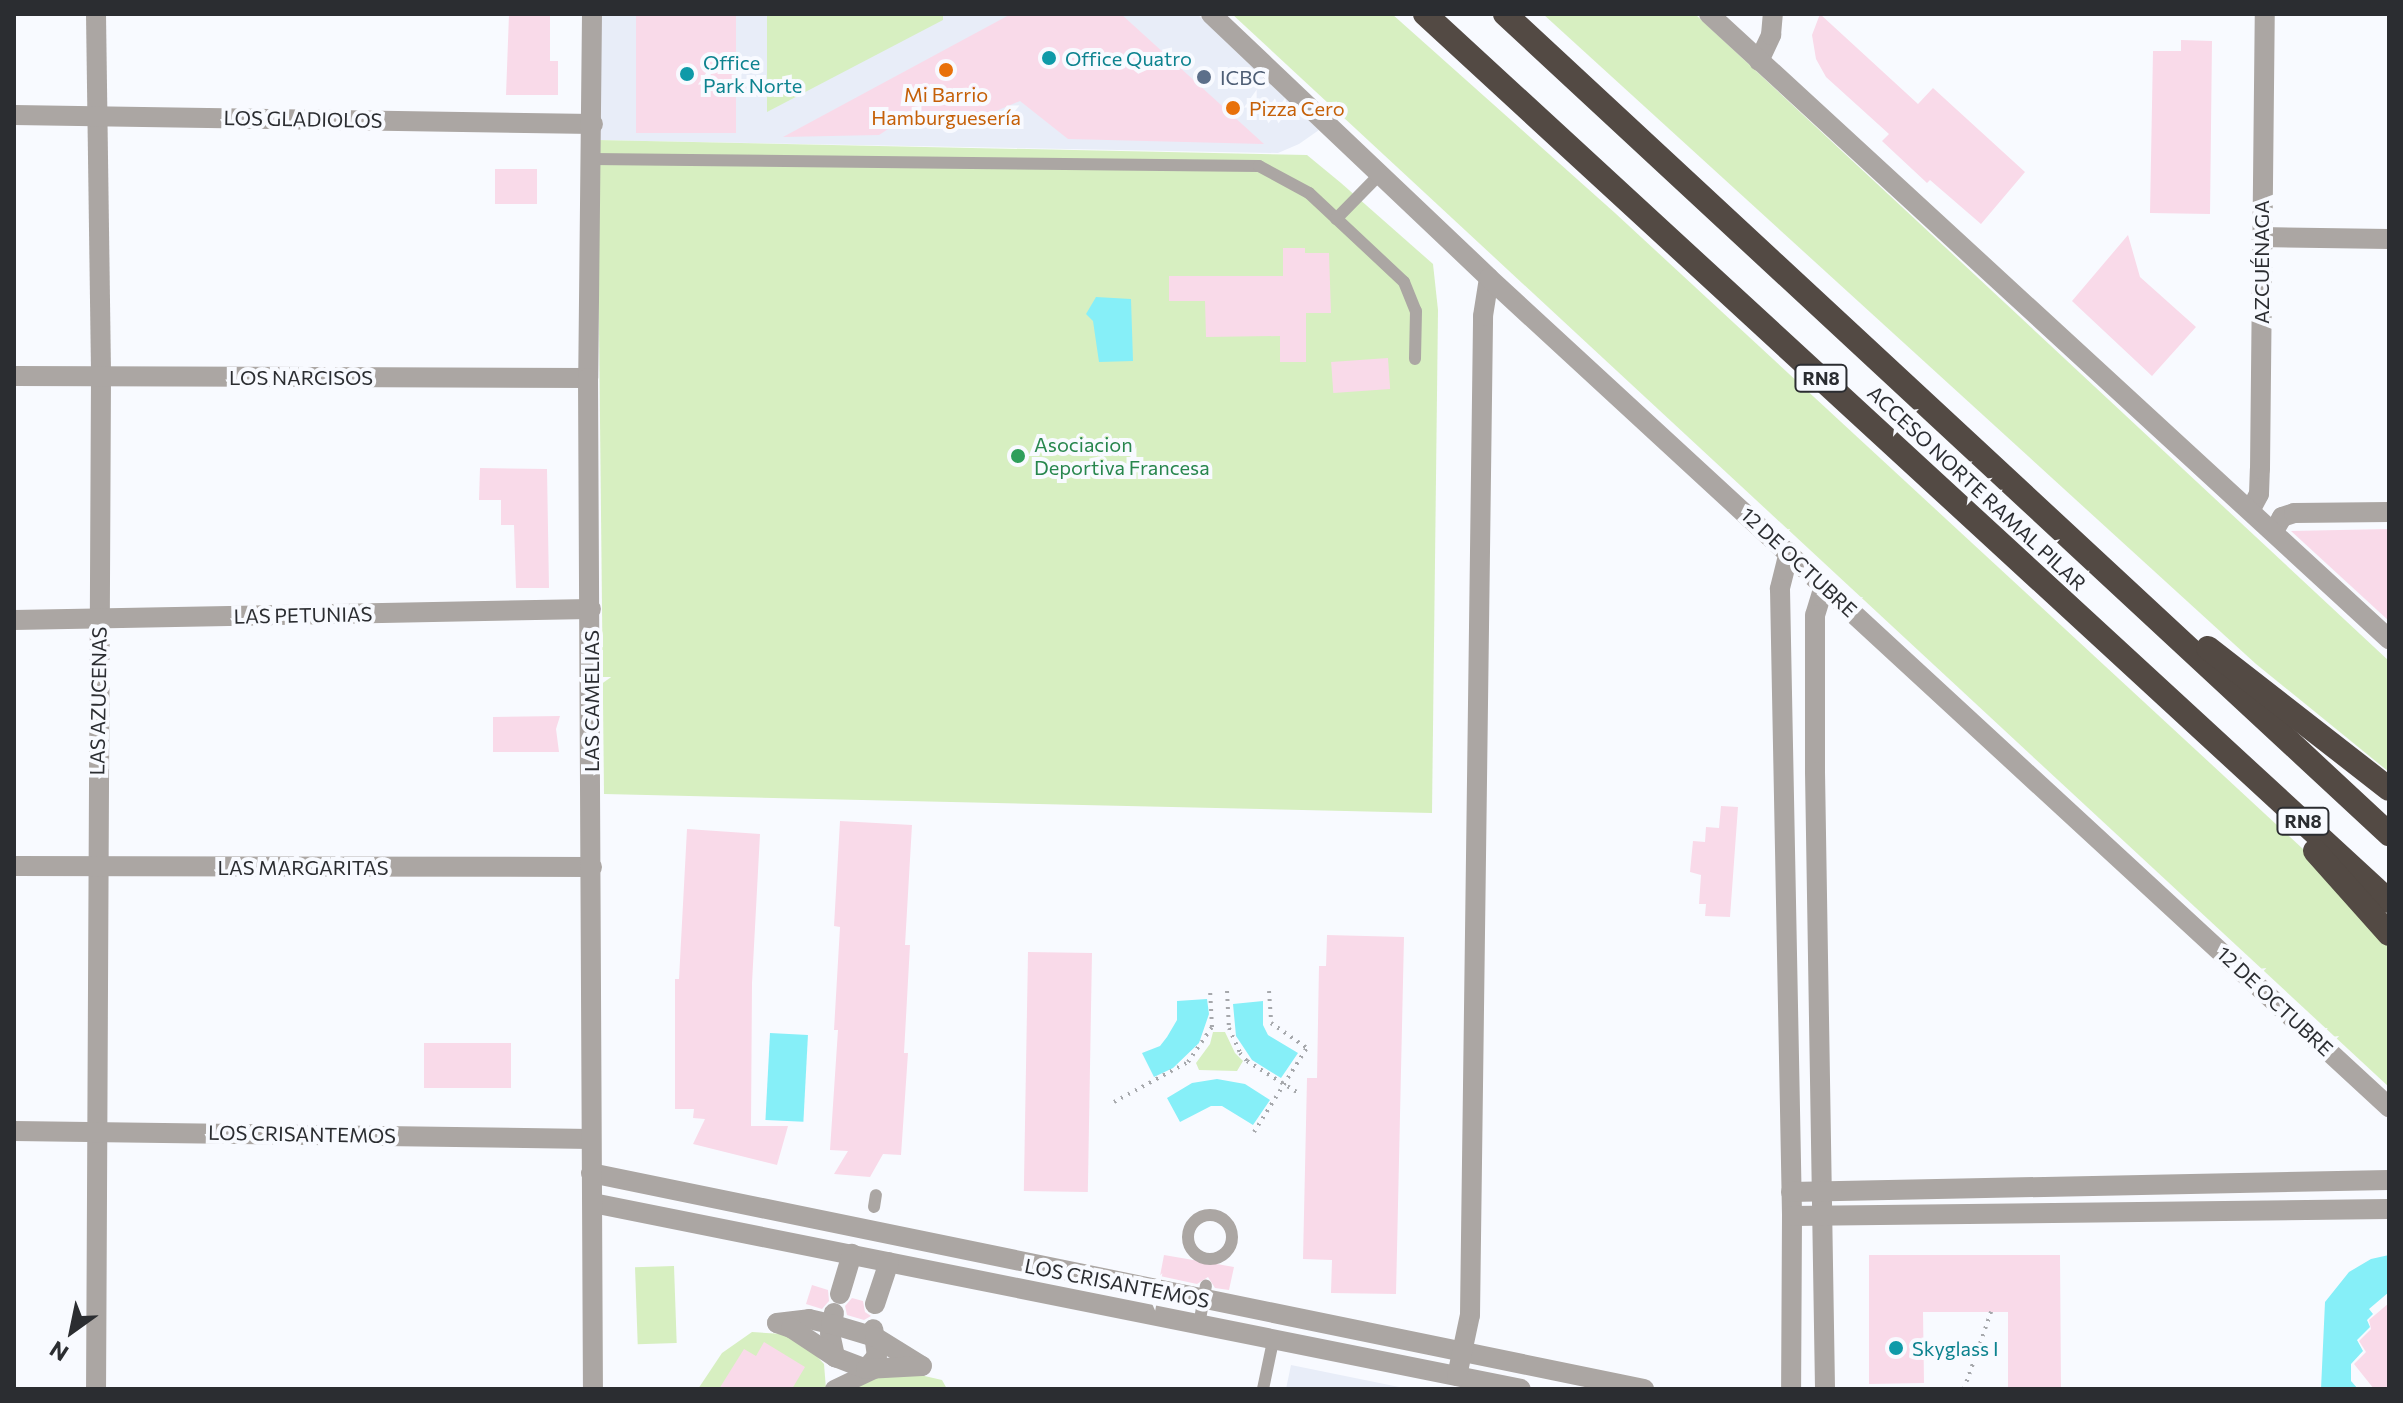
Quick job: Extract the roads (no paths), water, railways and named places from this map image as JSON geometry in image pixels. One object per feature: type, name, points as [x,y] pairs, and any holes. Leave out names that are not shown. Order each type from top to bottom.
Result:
[{"type":"highway","name":"ACCESO NORTE RAMAL PILAR","points":[[1425,14],[2389,901]]},
{"type":"highway","name":"ACCESO NORTE RAMAL PILAR","points":[[1505,14],[2389,834]]},
{"type":"highway","points":[[2070,541],[2389,789]]},
{"type":"highway","points":[[2217,742],[2389,934]]},
{"type":"street","name":"LAS AZUCENAS","points":[[96,14],[101,376],[96,866],[96,1389]]},
{"type":"street","name":"LAS CAMELIAS","points":[[592,14],[588,378],[593,1389]]},
{"type":"street","name":"12 DE OCTUBRE","points":[[1211,14],[1489,278],[2389,1107]]},
{"type":"street","points":[[1709,14],[2389,639]]},
{"type":"street","points":[[1759,61],[1771,35],[1773,14]]},
{"type":"street","name":"AZCUÉNAGA","points":[[2251,509],[2259,494],[2260,469],[2265,14]]},
{"type":"street","name":"LOS GLADIOLOS","points":[[14,115],[593,124]]},
{"type":"street","points":[[2261,237],[2389,239]]},
{"type":"street","points":[[1457,1376],[1470,1315],[1483,316],[1489,278]]},
{"type":"street","name":"LOS NARCISOS","points":[[14,376],[588,378]]},
{"type":"street","points":[[2274,531],[2282,517],[2294,513],[2389,512]]},
{"type":"street","points":[[1789,552],[1780,589],[1781,773],[1792,1216],[1791,1389]]},
{"type":"street","points":[[1824,586],[1815,615],[1815,772],[1825,1389]]},
{"type":"street","name":"LAS PETUNIAS","points":[[14,620],[591,609]]},
{"type":"street","points":[[1781,773],[1815,772]]},
{"type":"street","name":"LAS MARGARITAS","points":[[14,866],[592,867]]},
{"type":"street","name":"LOS CRISANTEMOS","points":[[14,1131],[591,1139]]},
{"type":"street","name":"LOS CRISANTEMOS","points":[[591,1173],[872,1228],[1020,1263],[1204,1293],[1463,1352],[1644,1389]]},
{"type":"street","points":[[1791,1192],[2389,1180]]},
{"type":"street","name":"LOS CRISANTEMOS","points":[[593,1203],[1521,1389]]},
{"type":"street","points":[[1792,1216],[2389,1209]]},
{"type":"street","points":[[835,1357],[830,1346],[835,1310],[872,1228]]},
{"type":"street","points":[[834,1389],[871,1369],[877,1356],[874,1322],[889,1262]]},
{"type":"street","points":[[1015,1288],[1020,1263]]},
{"type":"street","points":[[835,1310],[874,1322],[922,1366],[871,1369],[835,1357],[800,1333],[777,1323],[809,1319],[835,1310]]},
{"type":"lane","points":[[592,159],[1259,166],[1309,193],[1404,282],[1416,311],[1415,359]]},
{"type":"lane","points":[[1336,219],[1380,174]]},
{"type":"lane","points":[[2130,1186],[2131,1214]]},
{"type":"lane","points":[[1199,1325],[1204,1293]]},
{"type":"lane","points":[[1263,1389],[1273,1341]]},
{"type":"water","points":[[1096,297],[1131,299],[1133,361],[1099,362],[1093,321],[1086,314]]},
{"type":"water","points":[[1207,999],[1209,1014],[1199,1043],[1173,1068],[1154,1077],[1142,1053],[1160,1046],[1167,1037],[1177,1020],[1177,1001]]},
{"type":"water","points":[[1263,1001],[1263,1025],[1268,1035],[1298,1053],[1281,1078],[1252,1060],[1236,1036],[1233,1004]]},
{"type":"water","points":[[770,1033],[808,1035],[803,1122],[765,1120]]},
{"type":"water","points":[[1217,1079],[1245,1084],[1270,1100],[1253,1125],[1222,1106],[1211,1106],[1180,1122],[1167,1098],[1192,1083]]},
{"type":"water","points":[[2389,1255],[2389,1292],[2369,1309],[2373,1314],[2367,1320],[2370,1327],[2357,1340],[2363,1351],[2351,1364],[2351,1381],[2358,1389],[2321,1389],[2325,1302],[2349,1272],[2371,1259]]},
{"type":"place","name":"Office Quatro","points":[[1049,58]]},
{"type":"place","name":"Mi Barrio Hamburguesería","points":[[946,70]]},
{"type":"place","name":"Office Park Norte","points":[[687,74]]},
{"type":"place","name":"ICBC","points":[[1204,77]]},
{"type":"place","name":"Pizza Cero","points":[[1233,108]]},
{"type":"place","name":"Asociacion Deportiva Francesa","points":[[1018,456]]},
{"type":"place","name":"Skyglass I","points":[[1896,1348]]}]
